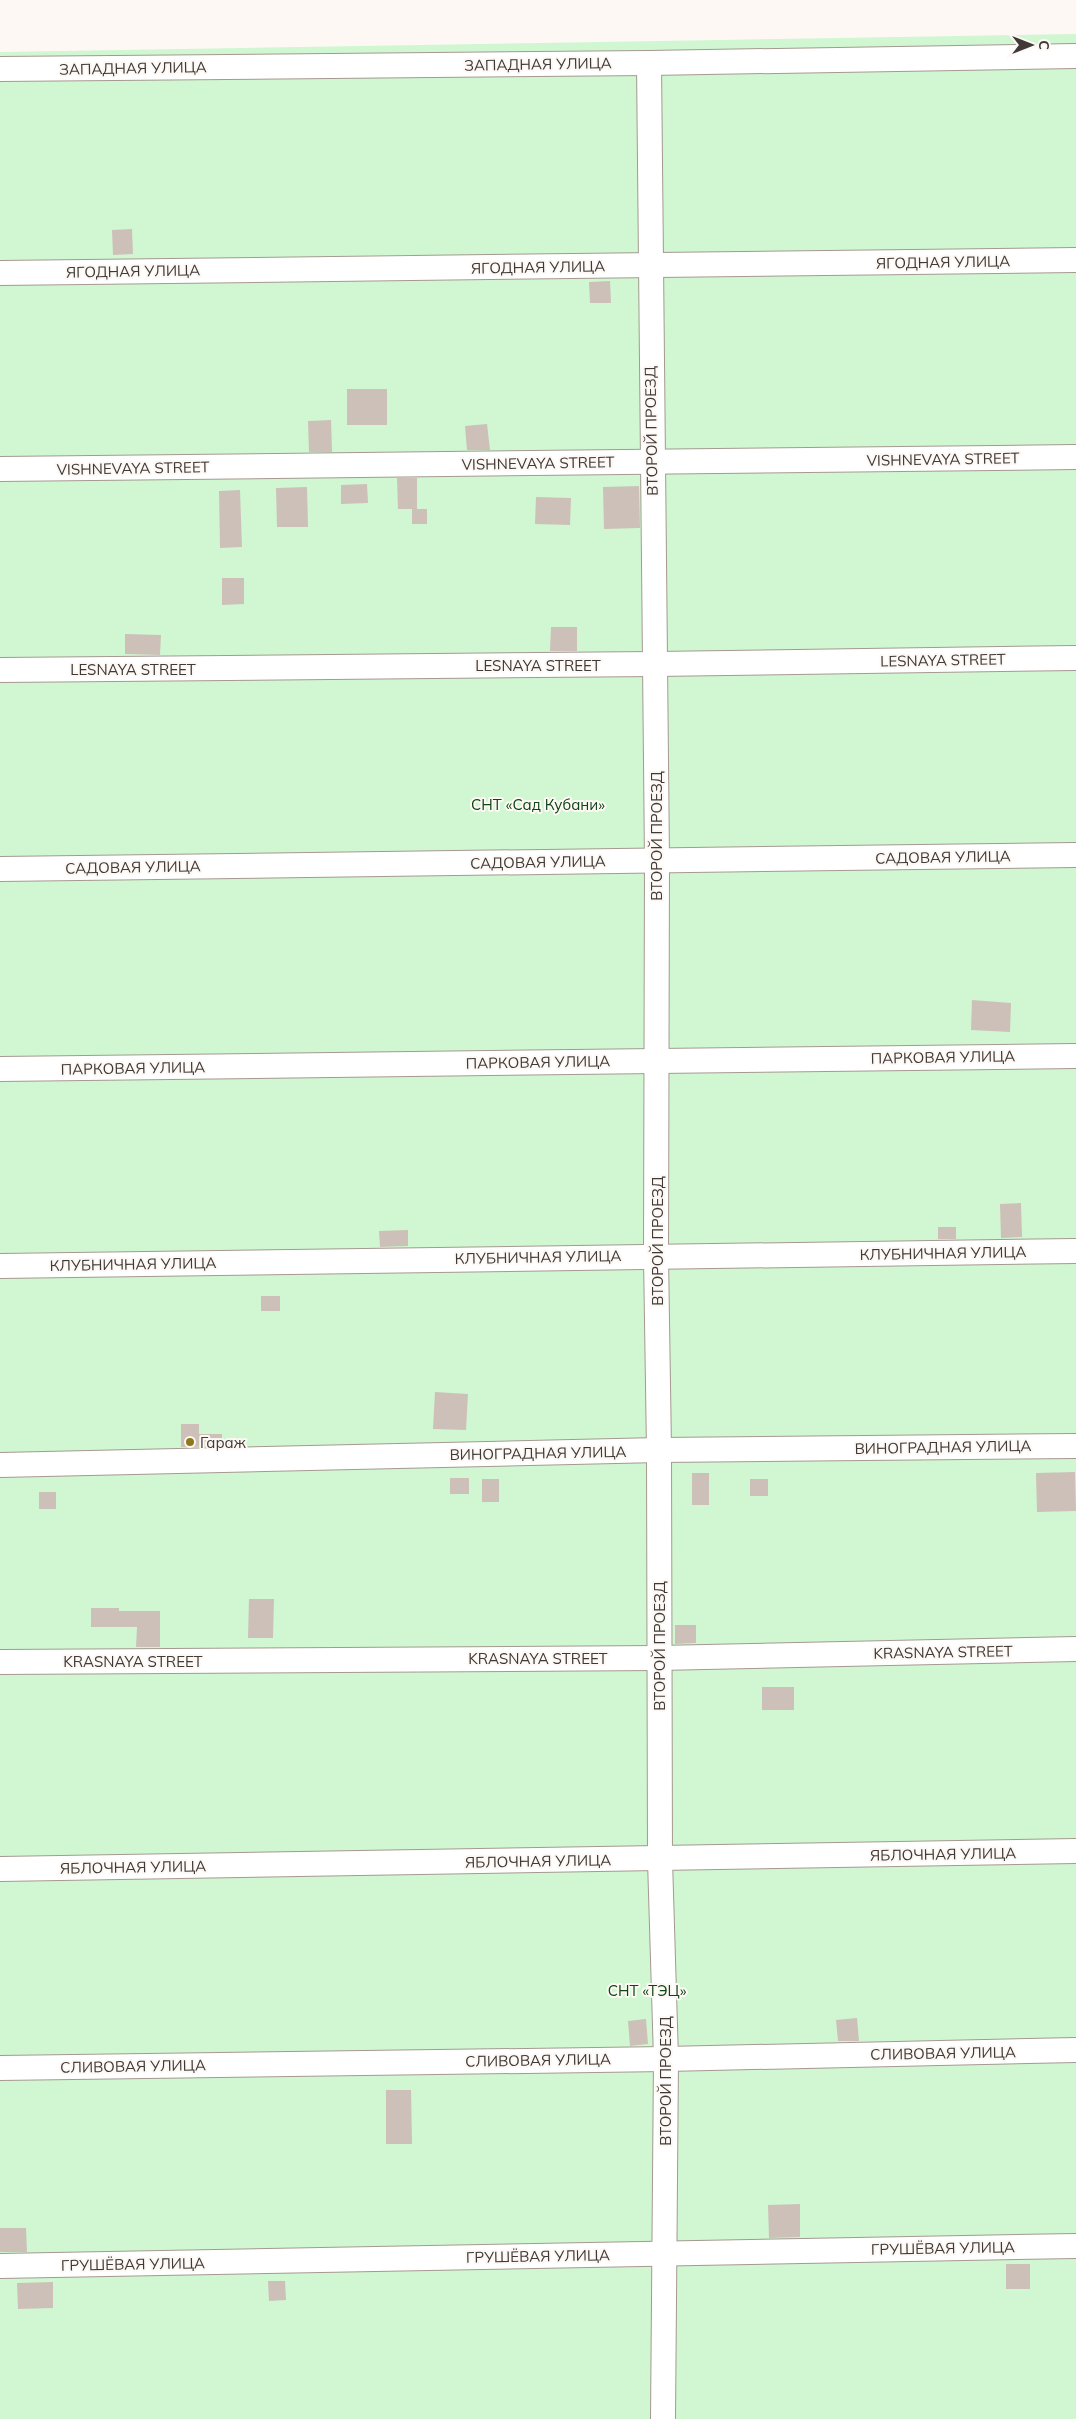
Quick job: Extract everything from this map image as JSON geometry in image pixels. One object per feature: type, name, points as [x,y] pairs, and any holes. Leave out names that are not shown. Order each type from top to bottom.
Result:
[{"type":"street","name":"ЗАПАДНАЯ УЛИЦА","points":[[0,69],[649,63],[1076,56]]},
{"type":"street","name":"ВТОРОЙ ПРОЕЗД","points":[[649,63],[649,266],[657,861],[658,1061],[656,1256],[659,1450],[660,1860],[666,2058],[663,2419]]},
{"type":"street","name":"ЯГОДНАЯ УЛИЦА","points":[[0,273],[1076,260]]},
{"type":"street","name":"VISHNEVAYA STREET","points":[[0,469],[1076,457]]},
{"type":"street","name":"LESNAYA STREET","points":[[0,670],[1076,658]]},
{"type":"street","name":"САДОВАЯ УЛИЦА","points":[[0,869],[1076,855]]},
{"type":"street","name":"ПАРКОВАЯ УЛИЦА","points":[[0,1069],[1076,1056]]},
{"type":"street","name":"КЛУБНИЧНАЯ УЛИЦА","points":[[0,1266],[1076,1251]]},
{"type":"street","name":"ВИНОГРАДНАЯ УЛИЦА","points":[[0,1465],[659,1450],[1076,1446]]},
{"type":"street","name":"KRASNAYA STREET","points":[[0,1662],[659,1658],[1076,1649]]},
{"type":"street","name":"ЯБЛОЧНАЯ УЛИЦА","points":[[0,1869],[660,1860],[1076,1851]]},
{"type":"street","name":"СЛИВОВАЯ УЛИЦА","points":[[0,2068],[1076,2050]]},
{"type":"street","name":"ГРУШЁВАЯ УЛИЦА","points":[[0,2266],[1076,2246]]},
{"type":"green space","name":"СНТ «Сад Кубани»","points":[[1076,34],[1076,2419],[0,2419],[0,52]]},
{"type":"building","points":[[132,229],[133,254],[113,255],[112,230]]},
{"type":"building","points":[[610,281],[611,303],[590,303],[589,282]]},
{"type":"building","points":[[347,389],[387,389],[387,425],[347,425]]},
{"type":"building","points":[[331,420],[332,452],[309,452],[308,421]]},
{"type":"building","points":[[487,424],[490,450],[467,450],[465,426]]},
{"type":"building","points":[[397,478],[417,478],[417,509],[398,509]]},
{"type":"building","points":[[367,484],[368,503],[341,504],[341,485]]},
{"type":"building","points":[[639,486],[640,528],[604,529],[603,487]]},
{"type":"building","points":[[307,487],[308,527],[277,527],[276,488]]},
{"type":"building","points":[[240,490],[242,547],[220,548],[219,491]]},
{"type":"building","points":[[536,497],[571,498],[570,525],[535,524]]},
{"type":"building","points":[[412,509],[427,509],[427,524],[412,524]]},
{"type":"building","points":[[222,578],[244,578],[244,604],[222,605]]},
{"type":"building","points":[[551,627],[577,627],[577,651],[550,651]]},
{"type":"building","points":[[125,634],[161,635],[160,655],[125,654]]},
{"type":"building","points":[[972,1000],[1011,1003],[1010,1032],[971,1030]]},
{"type":"building","points":[[1021,1203],[1022,1237],[1001,1238],[1000,1204]]},
{"type":"building","points":[[938,1227],[956,1227],[956,1239],[938,1239]]},
{"type":"building","points":[[408,1230],[408,1246],[380,1247],[379,1231]]},
{"type":"building","points":[[261,1296],[280,1296],[280,1311],[261,1311]]},
{"type":"building","points":[[435,1392],[468,1394],[466,1430],[433,1429]]},
{"type":"building","points":[[181,1424],[199,1424],[199,1434],[222,1434],[222,1440],[234,1440],[234,1446],[181,1447]]},
{"type":"building","points":[[1075,1472],[1076,1511],[1037,1512],[1036,1473]]},
{"type":"building","points":[[692,1473],[709,1473],[709,1505],[692,1505]]},
{"type":"building","points":[[450,1478],[469,1478],[469,1494],[450,1494]]},
{"type":"building","points":[[482,1479],[499,1479],[499,1502],[482,1502]]},
{"type":"building","points":[[750,1479],[768,1479],[768,1496],[750,1496]]},
{"type":"building","points":[[39,1492],[56,1492],[56,1509],[39,1509]]},
{"type":"building","points":[[249,1599],[274,1599],[273,1638],[248,1638]]},
{"type":"building","points":[[91,1608],[119,1608],[119,1611],[160,1611],[160,1647],[136,1647],[137,1627],[91,1627]]},
{"type":"building","points":[[675,1625],[696,1625],[696,1643],[675,1644]]},
{"type":"building","points":[[762,1687],[794,1687],[794,1710],[762,1710]]},
{"type":"building","points":[[857,2018],[859,2041],[838,2041],[836,2020]]},
{"type":"building","points":[[646,2019],[648,2044],[630,2046],[628,2021]]},
{"type":"building","points":[[386,2090],[411,2090],[412,2144],[386,2144]]},
{"type":"building","points":[[800,2204],[800,2237],[769,2238],[768,2205]]},
{"type":"building","points":[[0,2228],[26,2228],[27,2252],[0,2252]]},
{"type":"building","points":[[1006,2264],[1030,2264],[1030,2289],[1006,2289]]},
{"type":"building","points":[[268,2281],[285,2281],[286,2300],[269,2301]]},
{"type":"building","points":[[53,2282],[53,2308],[18,2309],[17,2283]]},
{"type":"place","name":"Гараж","points":[[190,1442]]},
{"type":"park label","name":"СНТ «ТЭЦ»","points":[[647,1990]]}]
